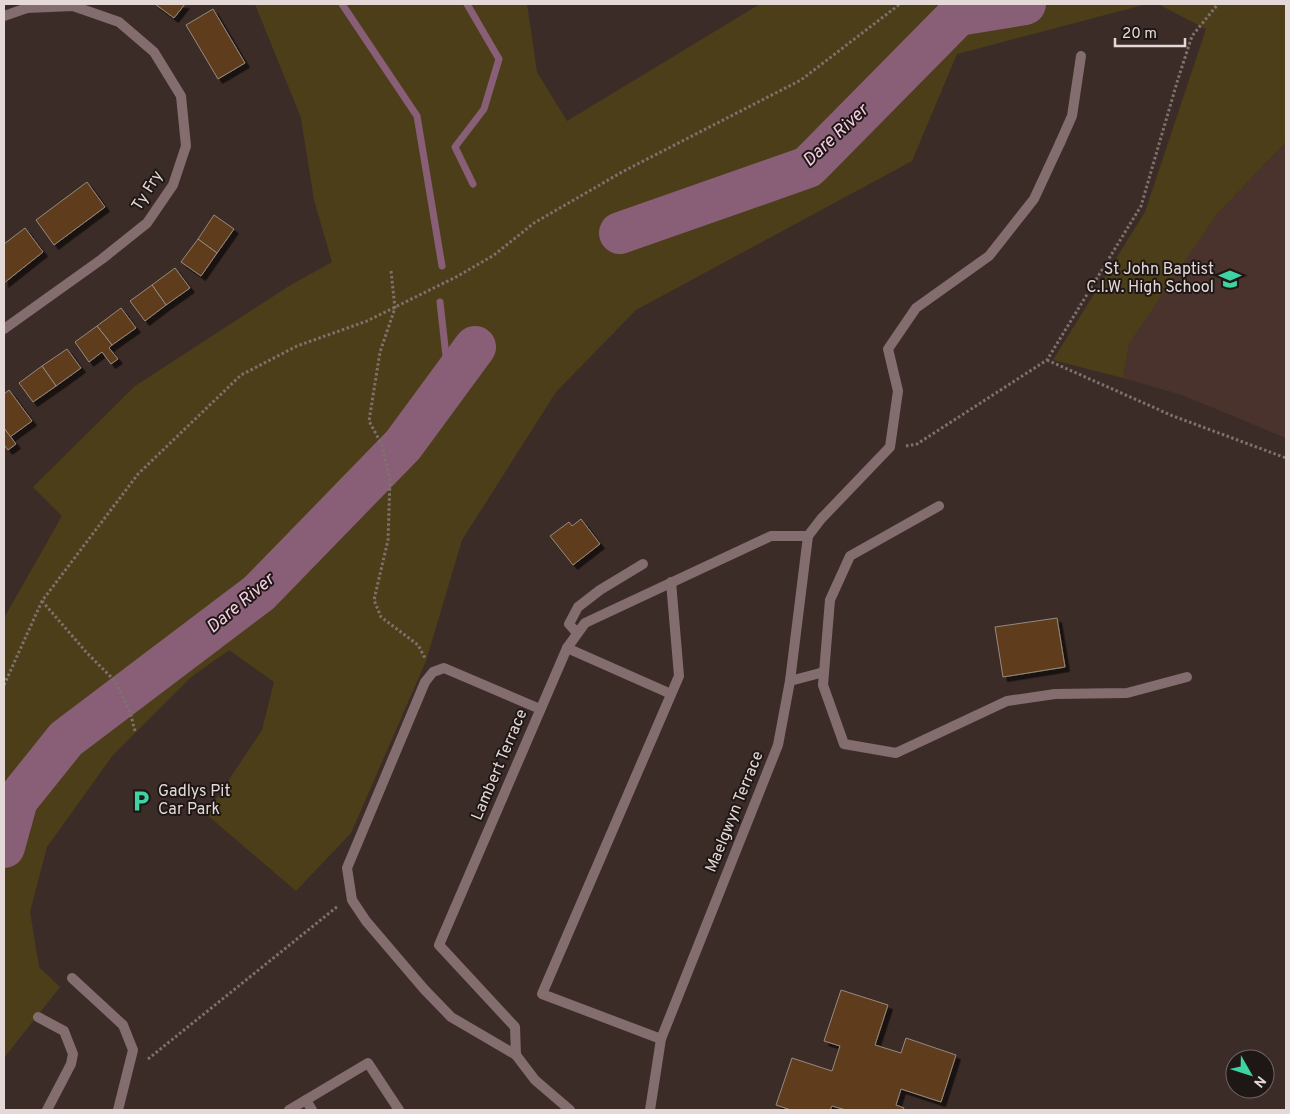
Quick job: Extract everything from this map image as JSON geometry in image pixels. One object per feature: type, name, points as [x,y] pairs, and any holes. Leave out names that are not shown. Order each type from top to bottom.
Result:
[{"type":"street","name":"Ty Fry","points":[[4,16],[26,8],[73,6],[119,22],[154,52],[181,96],[186,146],[173,185],[147,223],[102,259],[4,329]]},
{"type":"street","points":[[808,536],[821,519],[890,447],[898,391],[888,349],[916,308],[989,256],[1034,199],[1072,116],[1081,56]]},
{"type":"street","points":[[939,506],[850,556],[830,600],[823,685],[844,744],[896,753],[1007,701],[1055,694],[1127,693],[1187,677]]},
{"type":"street","name":"Lambert Terrace","points":[[516,1055],[515,1027],[438,945],[567,648],[585,623],[671,582],[771,536],[808,536]]},
{"type":"street","name":"Maelgwyn Terrace","points":[[650,1110],[660,1039],[778,745],[790,681],[808,536]]},
{"type":"street","points":[[578,633],[569,624],[578,607],[600,590],[643,564]]},
{"type":"street","points":[[660,1039],[542,994],[679,676],[671,582]]},
{"type":"street","points":[[567,648],[671,694]]},
{"type":"street","points":[[540,709],[444,668],[433,672],[425,682],[352,852],[347,868],[352,900],[366,921],[451,1018],[516,1055],[535,1080],[570,1110]]},
{"type":"street","points":[[790,681],[824,672]]},
{"type":"street","points":[[72,978],[122,1025],[133,1050],[118,1110]]},
{"type":"street","points":[[38,1017],[64,1031],[73,1054],[47,1110]]},
{"type":"street","points":[[289,1110],[368,1063],[399,1110]]},
{"type":"street","points":[[306,1100],[312,1110]]},
{"type":"path","points":[[4,685],[42,601],[138,474],[241,375],[297,346],[367,321],[458,276],[494,255],[534,223],[622,172],[801,80],[900,4]]},
{"type":"path","points":[[890,447],[918,444],[1047,360],[1141,206],[1192,36],[1218,4]]},
{"type":"path","points":[[391,271],[395,308],[380,352],[369,421],[382,445],[390,480],[388,540],[374,600],[381,618],[418,645],[433,672]]},
{"type":"path","points":[[1047,360],[1174,416],[1286,458]]},
{"type":"path","points":[[42,601],[87,654],[115,681],[130,712],[135,731]]},
{"type":"path","points":[[126,1077],[334,907],[352,900]]},
{"type":"shaded area","points":[[255,4],[527,4],[537,72],[567,121],[760,4],[1147,4],[957,54],[912,161],[636,310],[556,392],[462,540],[426,661],[351,833],[296,891],[206,814],[262,730],[274,682],[229,650],[190,678],[113,755],[47,847],[30,912],[39,967],[60,987],[4,1058],[4,618],[62,516],[33,487],[135,386],[289,286],[332,262],[314,200],[301,118]]},
{"type":"shaded area","points":[[1158,4],[1286,4],[1286,142],[1217,214],[1129,344],[1123,378],[1053,360],[1145,212],[1206,29]]},
{"type":"shaded area","name":"St John Baptist C.I.W. High School","points":[[1286,142],[1286,438],[1182,395],[1123,378],[1129,344],[1217,214]]},
{"type":"building","points":[[155,4],[185,4],[174,18]]},
{"type":"building","points":[[213,9],[245,63],[218,79],[186,25]]},
{"type":"building","points":[[87,182],[105,207],[54,245],[36,220]]},
{"type":"building","points":[[214,215],[234,229],[217,253],[198,239]]},
{"type":"building","points":[[25,228],[43,252],[4,283],[4,244]]},
{"type":"building","points":[[198,239],[217,253],[201,276],[181,262]]},
{"type":"building","points":[[175,268],[190,288],[166,305],[152,285]]},
{"type":"building","points":[[152,285],[166,305],[145,321],[130,301]]},
{"type":"building","points":[[121,308],[136,328],[112,345],[97,326]]},
{"type":"building","points":[[97,326],[112,345],[109,348],[118,359],[111,364],[102,352],[89,362],[75,342]]},
{"type":"building","points":[[67,349],[81,368],[56,386],[42,366]]},
{"type":"building","points":[[42,366],[56,386],[33,402],[19,383]]},
{"type":"building","points":[[9,390],[32,421],[10,437],[4,428],[4,394]]},
{"type":"building","points":[[4,428],[16,444],[8,450],[4,445]]},
{"type":"building","points":[[581,519],[600,544],[573,565],[550,536],[569,522],[572,526]]},
{"type":"building","points":[[1057,618],[1065,667],[1003,677],[995,627]]},
{"type":"building","points":[[841,990],[888,1005],[875,1045],[901,1053],[906,1038],[956,1055],[941,1102],[901,1089],[896,1105],[904,1108],[903,1110],[846,1110],[832,1106],[830,1110],[791,1110],[776,1105],[792,1058],[832,1071],[840,1046],[824,1041]]},
{"type":"waterway","points":[[342,4],[417,116],[442,266]]},
{"type":"waterway","points":[[467,4],[499,59],[484,109],[455,147],[473,184]]},
{"type":"waterway","name":"Dare River","points":[[620,233],[808,167],[958,15],[1025,4]]},
{"type":"waterway","points":[[440,302],[449,383]]},
{"type":"waterway","name":"Dare River","points":[[4,847],[17,800],[66,739],[259,593],[403,445],[475,347]]},
{"type":"place","name":"St John Baptist C.I.W. High School","points":[[1230,279]]},
{"type":"place","name":"Gadlys Pit Car Park","points":[[141,801]]}]
